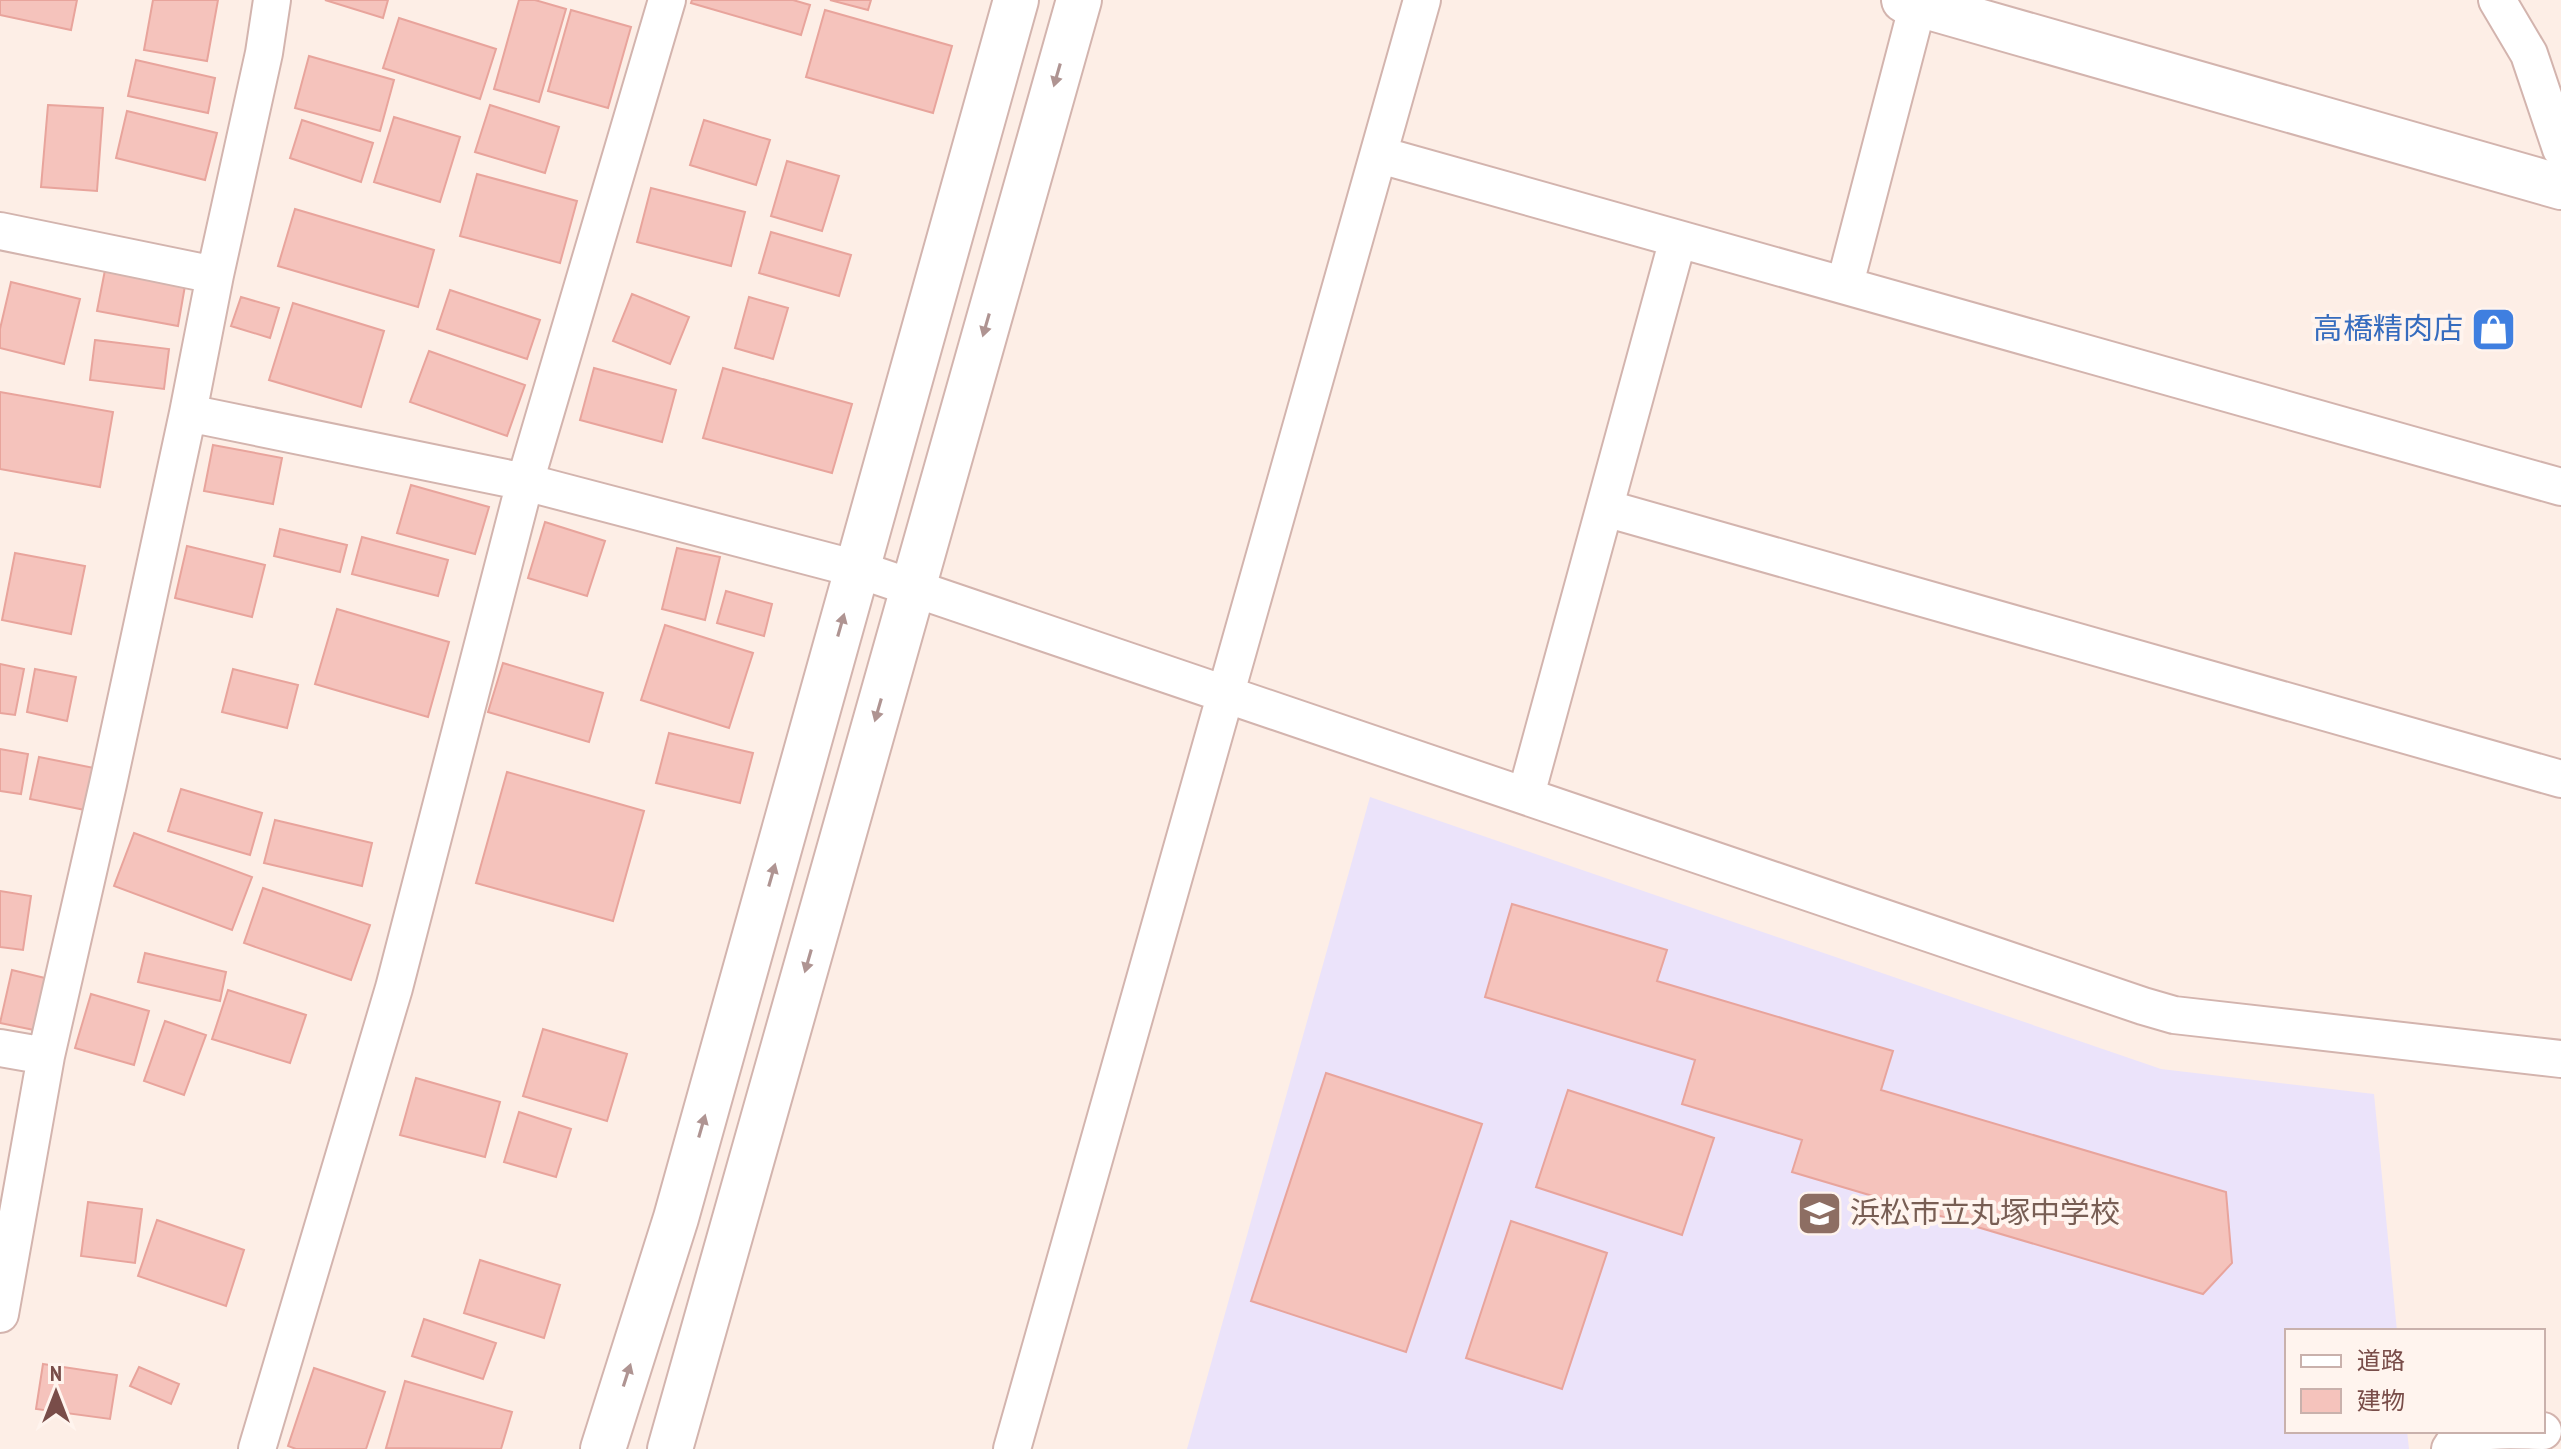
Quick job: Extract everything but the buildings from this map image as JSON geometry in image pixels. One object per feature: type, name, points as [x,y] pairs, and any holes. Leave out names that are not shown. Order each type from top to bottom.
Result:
[{"type":"street","points":[[0,1314],[46,1056],[188,413],[264,53],[272,0]]},
{"type":"street","points":[[257,1449],[394,988],[525,482],[667,0]]},
{"type":"street","points":[[603,1449],[676,1218],[1016,0]]},
{"type":"street","points":[[670,1449],[1079,0]]},
{"type":"street","points":[[1012,1449],[1422,0]]},
{"type":"street","points":[[2497,0],[2529,54],[2561,149]]},
{"type":"street","points":[[1845,284],[1914,1],[2561,187]]},
{"type":"street","points":[[1380,155],[2561,487]]},
{"type":"street","points":[[0,231],[215,275]]},
{"type":"street","points":[[1526,795],[1678,239]]},
{"type":"street","points":[[188,413],[525,482],[857,569],[2174,1015],[2561,1059]]},
{"type":"street","points":[[1605,508],[2561,779]]},
{"type":"street","points":[[0,1048],[46,1056]]},
{"type":"street","points":[[2450,1449],[2453,1443],[2472,1433]]},
{"type":"shaded area","name":"浜松市立丸塚中学校","points":[[1370,797],[2161,1069],[2374,1094],[2397,1329],[2285,1329],[2285,1433],[2407,1433],[2409,1449],[1187,1449]]},
{"type":"place","name":"高橋精肉店","points":[[2494,329]]},
{"type":"place","name":"浜松市立丸塚中学校","points":[[1819,1213]]}]
